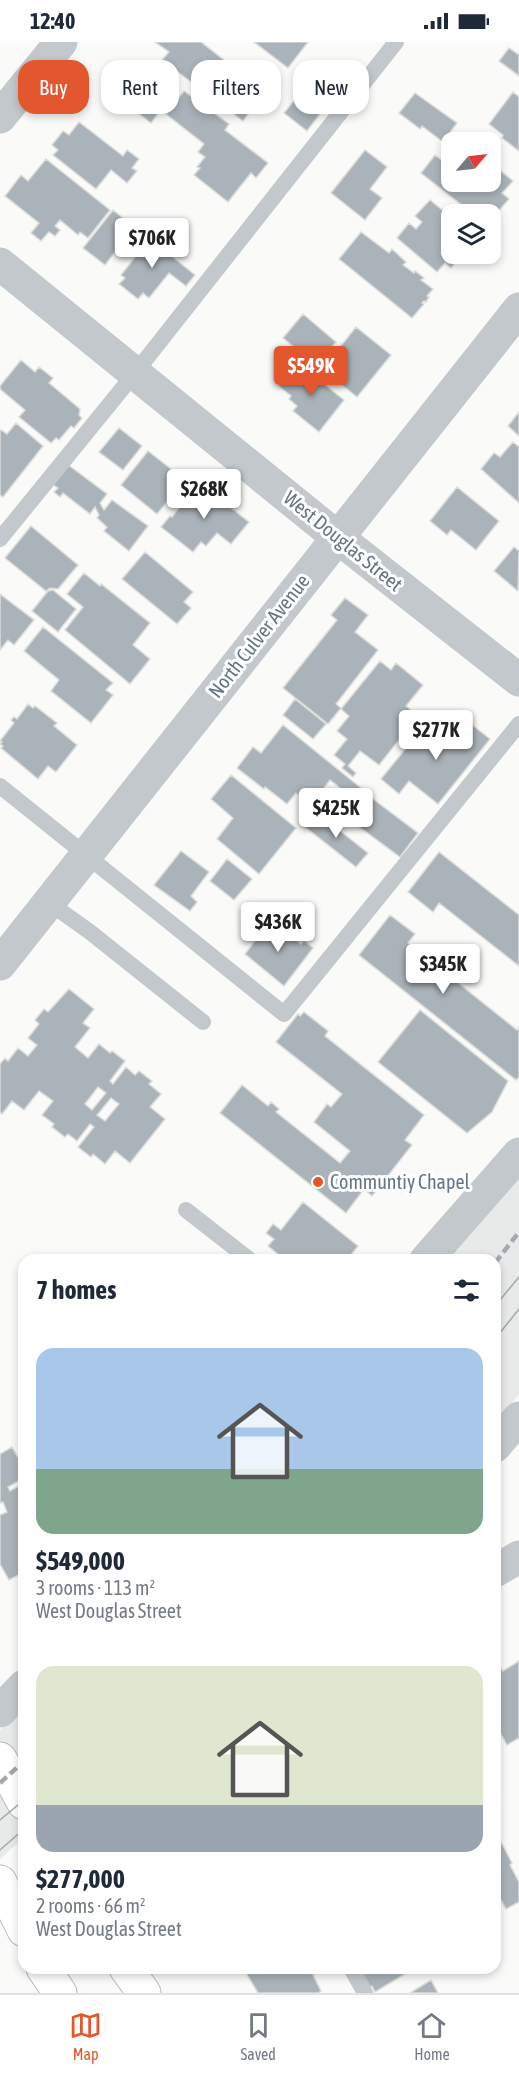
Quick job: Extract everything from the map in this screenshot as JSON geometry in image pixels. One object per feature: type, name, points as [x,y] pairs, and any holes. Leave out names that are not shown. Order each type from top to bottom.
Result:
[{"type":"main road","points":[[4,1767],[18,1792]]},
{"type":"main road","points":[[46,1974],[54,1993]]},
{"type":"main road","points":[[47,1974],[60,1993]]},
{"type":"main road","points":[[116,1974],[125,1993]]},
{"type":"main road","points":[[130,1974],[144,1993]]},
{"type":"street","points":[[0,117],[61,42]]},
{"type":"street","name":"West Douglas Street","points":[[0,264],[337,537],[519,680]]},
{"type":"street","name":"North Culver Avenue","points":[[0,964],[519,309]]},
{"type":"street","points":[[431,1254],[519,1154]]},
{"type":"street","points":[[501,1439],[519,1418]]},
{"type":"street","points":[[501,1568],[519,1557]]},
{"type":"street","points":[[0,1711],[18,1692]]},
{"type":"lane","points":[[0,539],[135,373],[396,42]]},
{"type":"lane","points":[[0,786],[284,1014],[519,724]]},
{"type":"lane","points":[[48,902],[90,932],[203,1022]]},
{"type":"lane","points":[[186,1210],[242,1254]]},
{"type":"lane","points":[[354,1974],[365,1993]]},
{"type":"shaded area","points":[[519,1163],[519,1394],[501,1416],[501,1254],[447,1254]]},
{"type":"shaded area","points":[[18,1712],[18,1842],[0,1859],[0,1730]]},
{"type":"building","points":[[155,42],[201,42],[224,60],[191,60],[191,82],[179,73],[179,60],[162,60],[169,52]]},
{"type":"building","points":[[254,42],[308,42],[288,68],[281,60],[278,60]]},
{"type":"building","points":[[509,48],[519,55],[519,76],[499,61]]},
{"type":"building","points":[[184,91],[191,96],[191,114],[215,114],[229,124],[225,130],[268,163],[256,178],[251,173],[228,202],[194,175],[205,157],[198,152],[204,144],[166,114],[179,114],[179,97]]},
{"type":"building","points":[[513,92],[519,97],[519,151],[502,138],[501,132],[489,124]]},
{"type":"building","points":[[415,93],[457,123],[450,132],[441,132],[441,140],[422,126],[420,129],[399,113]]},
{"type":"building","points":[[293,102],[293,114],[320,114],[307,131],[284,113]]},
{"type":"building","points":[[139,114],[158,114],[151,123]]},
{"type":"building","points":[[234,114],[248,114],[243,121]]},
{"type":"building","points":[[79,122],[123,156],[127,150],[139,159],[132,168],[137,171],[127,183],[111,170],[96,189],[53,155],[58,150],[52,145],[63,131],[69,135]]},
{"type":"building","points":[[365,150],[387,167],[370,189],[382,198],[365,220],[331,193]]},
{"type":"building","points":[[435,155],[441,160],[441,189],[421,173]]},
{"type":"building","points":[[46,159],[110,210],[88,238],[80,232],[78,235],[60,220],[55,226],[60,230],[55,236],[49,232],[41,241],[31,233],[39,223],[5,196],[21,175],[28,181]]},
{"type":"building","points":[[501,171],[513,181],[502,193],[509,199],[501,208],[501,204],[460,204],[445,192],[501,192]]},
{"type":"building","points":[[430,200],[441,209],[441,264],[444,264],[437,272],[397,238],[409,223],[416,229],[422,222],[415,216]]},
{"type":"building","points":[[113,210],[134,227],[105,265],[83,248]]},
{"type":"building","points":[[361,232],[389,253],[392,249],[406,262],[403,265],[424,278],[421,280],[433,289],[427,296],[429,297],[426,302],[422,303],[424,304],[412,318],[339,259]]},
{"type":"building","points":[[144,234],[195,275],[186,286],[169,273],[149,298],[143,293],[138,299],[119,284],[125,278],[121,275],[140,251],[134,247]]},
{"type":"building","points":[[303,314],[336,342],[316,365],[283,338]]},
{"type":"building","points":[[356,327],[391,355],[357,397],[341,384],[344,380],[324,367]]},
{"type":"building","points":[[21,360],[35,372],[39,367],[53,378],[49,383],[80,409],[79,415],[82,418],[74,428],[71,426],[59,440],[56,438],[51,443],[19,417],[25,410],[0,389]]},
{"type":"building","points":[[298,363],[344,400],[319,432],[293,411],[297,406],[289,399],[291,396],[279,386]]},
{"type":"building","points":[[519,412],[519,436],[508,426]]},
{"type":"building","points":[[16,423],[43,446],[3,497],[0,495],[0,431],[7,434]]},
{"type":"building","points":[[119,428],[142,446],[123,470],[99,452]]},
{"type":"building","points":[[513,442],[519,447],[519,503],[481,469],[494,453],[500,457]]},
{"type":"building","points":[[148,451],[185,480],[157,514],[121,485]]},
{"type":"building","points":[[67,464],[107,494],[100,503],[104,510],[112,500],[148,526],[129,551],[104,531],[107,527],[97,518],[99,515],[95,507],[90,514],[63,493],[60,497],[54,492],[58,488],[52,484]]},
{"type":"building","points":[[199,483],[249,522],[231,544],[217,533],[206,546],[201,542],[193,552],[161,527]]},
{"type":"building","points":[[457,487],[499,521],[476,550],[451,530],[447,535],[430,521]]},
{"type":"building","points":[[31,526],[78,565],[58,589],[50,588],[46,591],[5,558]]},
{"type":"building","points":[[514,547],[519,551],[518,591],[494,571]]},
{"type":"building","points":[[145,552],[193,592],[184,602],[191,608],[177,624],[122,579]]},
{"type":"building","points":[[84,573],[150,623],[133,645],[150,659],[130,684],[65,630],[83,607],[67,594]]},
{"type":"building","points":[[53,590],[76,609],[58,632],[32,611],[48,591]]},
{"type":"building","points":[[0,594],[34,620],[14,645],[8,640],[0,650]]},
{"type":"building","points":[[345,598],[368,615],[355,632],[378,650],[336,704],[341,708],[328,724],[283,688],[337,620],[331,615]]},
{"type":"building","points":[[43,627],[113,683],[106,690],[113,695],[91,723],[51,691],[59,680],[24,651]]},
{"type":"building","points":[[380,661],[391,670],[396,663],[423,685],[406,706],[418,716],[379,765],[360,751],[348,766],[356,773],[353,777],[342,768],[345,764],[334,755],[347,739],[337,731],[349,716],[341,709]]},
{"type":"building","points":[[295,699],[326,724],[313,739],[283,715]]},
{"type":"building","points":[[28,704],[33,708],[35,706],[57,723],[54,726],[77,745],[56,772],[48,766],[38,779],[1,748],[3,746],[0,744],[14,723],[11,720],[14,717],[17,719]]},
{"type":"building","points":[[466,720],[490,739],[438,804],[409,781],[399,794],[381,779],[424,726],[447,744]]},
{"type":"building","points":[[283,725],[361,788],[353,798],[330,780],[311,805],[296,793],[287,804],[237,768],[253,747],[261,753]]},
{"type":"building","points":[[231,775],[296,828],[259,874],[217,839],[233,818],[211,799]]},
{"type":"building","points":[[365,793],[418,833],[400,857],[346,817]]},
{"type":"building","points":[[315,811],[368,853],[356,867],[304,826]]},
{"type":"building","points":[[181,851],[209,872],[191,896],[197,902],[190,911],[154,885]]},
{"type":"building","points":[[439,852],[519,915],[519,966],[439,903],[433,912],[408,892]]},
{"type":"building","points":[[227,859],[252,879],[234,900],[210,881]]},
{"type":"building","points":[[390,915],[415,934],[408,943],[517,1030],[519,1027],[519,1077],[516,1080],[359,955]]},
{"type":"building","points":[[271,920],[301,944],[304,941],[313,948],[284,986],[245,954]]},
{"type":"building","points":[[69,989],[94,1009],[83,1023],[90,1028],[75,1047],[88,1058],[99,1044],[125,1061],[110,1081],[113,1084],[126,1067],[135,1075],[139,1071],[152,1081],[149,1084],[161,1094],[150,1107],[165,1119],[130,1163],[115,1151],[105,1164],[93,1154],[91,1157],[78,1147],[94,1127],[90,1124],[77,1141],[68,1134],[65,1137],[52,1127],[54,1124],[42,1115],[53,1101],[39,1091],[24,1110],[12,1101],[2,1114],[0,1112],[0,1064],[5,1058],[8,1061],[18,1048],[28,1056],[37,1045],[28,1038],[39,1024],[35,1020],[44,1009],[48,1012]],"holes":[[[98,1087],[106,1093],[92,1110],[85,1104]],[[111,1098],[119,1104],[105,1121],[97,1115]]]},
{"type":"building","points":[[420,1010],[508,1081],[492,1112],[467,1133],[378,1062]]},
{"type":"building","points":[[304,1012],[328,1031],[325,1036],[424,1115],[405,1140],[412,1145],[372,1196],[364,1189],[346,1213],[220,1113],[242,1085],[268,1106],[271,1102],[279,1109],[276,1112],[340,1163],[350,1151],[314,1122],[327,1104],[331,1107],[342,1094],[276,1042],[298,1014],[300,1016]]},
{"type":"building","points":[[303,1202],[358,1246],[352,1254],[278,1254],[268,1246],[274,1239],[266,1233],[273,1224],[281,1230]]},
{"type":"building","points":[[12,1447],[18,1458],[18,1481],[8,1487],[10,1491],[18,1486],[18,1575],[9,1580],[0,1564],[0,1515],[7,1512],[3,1502],[0,1503],[0,1454]]},
{"type":"building","points":[[519,1661],[519,1738],[507,1745],[501,1734],[501,1668],[503,1671]]},
{"type":"building","points":[[501,1842],[519,1882],[519,1902],[506,1909],[501,1900]]},
{"type":"building","points":[[247,1974],[315,1974],[313,1975],[321,1991],[318,1993],[258,1993]]},
{"type":"building","points":[[362,1974],[405,1974],[375,1992],[372,1986],[370,1987]]},
{"type":"building","points":[[431,1980],[438,1993],[410,1993]]},
{"type":"tram line","points":[[501,1299],[519,1277]]},
{"type":"tram line","points":[[501,1332],[519,1309]]},
{"type":"tram line","points":[[0,1820],[18,1805]]},
{"type":"tram line","points":[[0,1850],[18,1834]]},
{"type":"railway","points":[[501,1255],[519,1232]]},
{"type":"railway","points":[[0,1783],[18,1766]]},
{"type":"place","name":"Communtiy Chapel","points":[[318,1182]]}]
